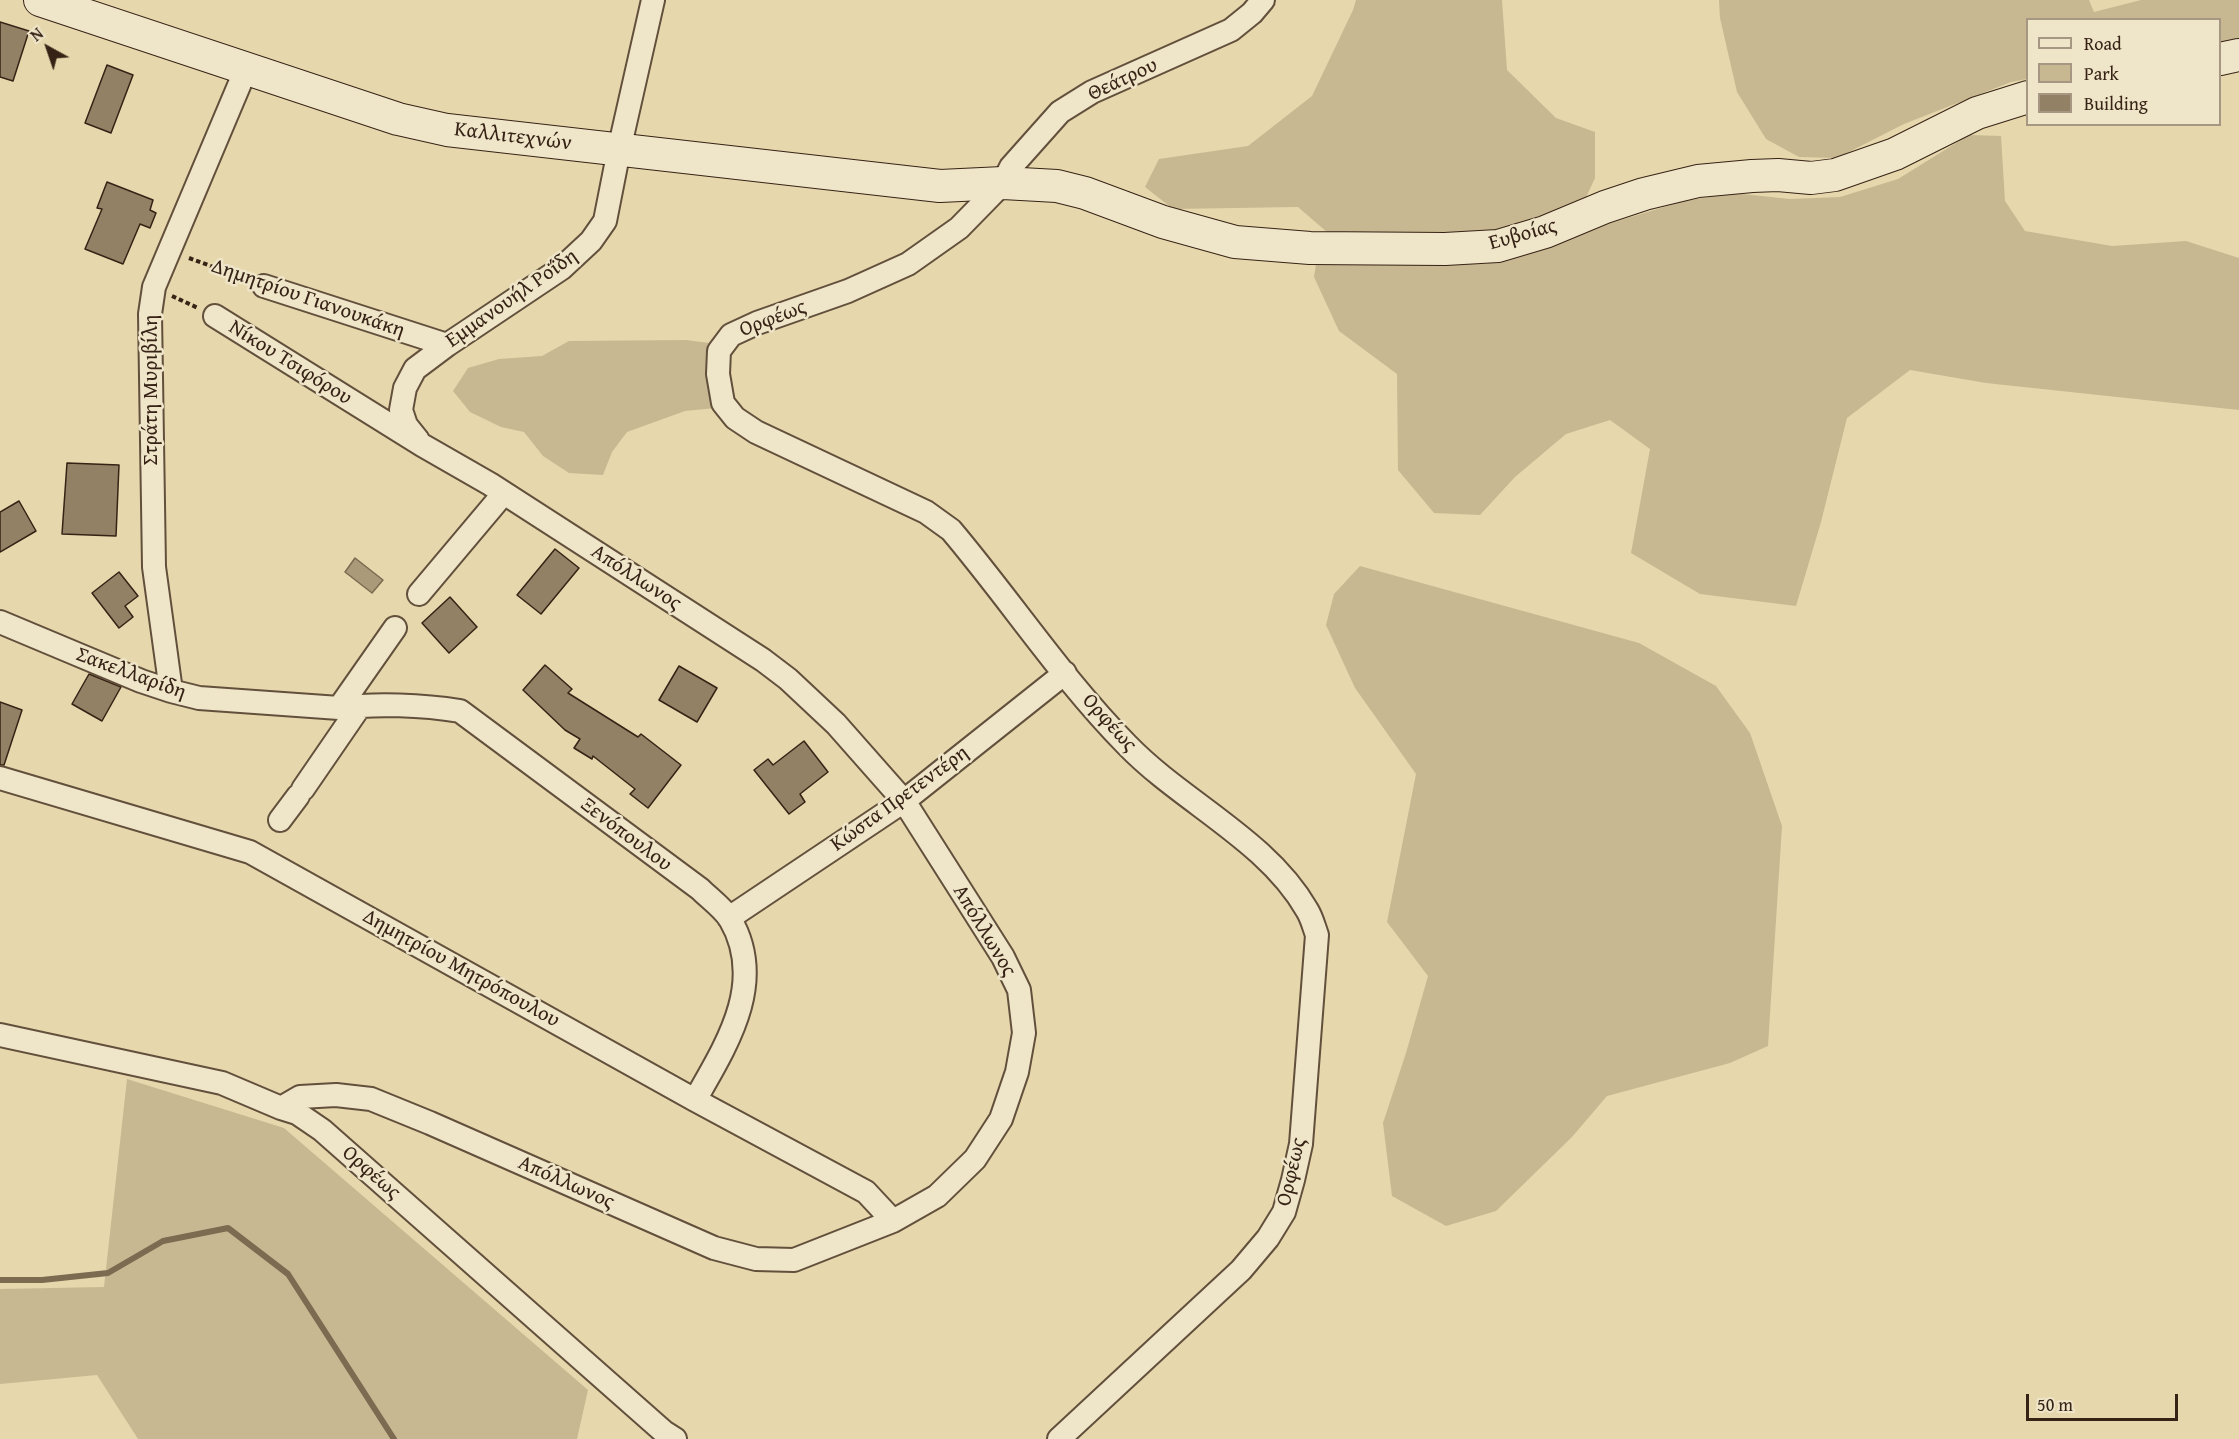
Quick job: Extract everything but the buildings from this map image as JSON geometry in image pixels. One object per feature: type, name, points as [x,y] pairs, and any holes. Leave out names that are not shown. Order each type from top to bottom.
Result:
[{"type":"street","name":"Καλλιτεχνών","points":[[40,0],[398,119],[437,128],[940,186],[1003,183]]},
{"type":"street","name":"Εμμανουήλ Ροΐδη","points":[[422,445],[406,425],[401,410],[405,388],[415,369],[562,268],[591,241],[605,221],[653,0]]},
{"type":"street","name":"Θεάτρου","points":[[1003,183],[1011,167],[1060,112],[1092,92],[1231,30],[1252,13],[1263,0]]},
{"type":"street","points":[[2221,59],[2239,55]]},
{"type":"street","name":"Στράτη Μυριβίλη","points":[[171,692],[154,567],[150,314],[154,287],[246,69]]},
{"type":"street","name":"Ευβοίας","points":[[1003,183],[1057,186],[1163,222],[1235,242],[1310,248],[1445,249],[1498,246],[1545,232],[1605,207],[1644,194],[1698,181],[1752,176],[1778,175],[1811,178],[1835,175],[1895,154],[1977,113],[2026,98]]},
{"type":"street","name":"Ορφέως","points":[[1003,183],[959,228],[908,264],[848,291],[757,323],[731,335],[719,351],[718,374],[723,404],[735,418],[756,432],[926,512],[951,530],[1065,673],[1126,744],[1149,767],[1264,857],[1308,911],[1317,935],[1300,1144],[1284,1212],[1268,1238],[1241,1270],[1059,1439]]},
{"type":"street","name":"Δημητρίου Γιανουκάκη","points":[[264,286],[447,345]]},
{"type":"street","name":"Νίκου Τσιφόρου","points":[[215,316],[422,445]]},
{"type":"street","name":"Απόλλωνος","points":[[280,1108],[300,1097],[336,1095],[371,1099],[714,1248],[756,1259],[794,1260],[892,1221],[937,1196],[975,1159],[1001,1119],[1017,1072],[1024,1033],[1020,990],[1003,957],[904,801],[836,724],[788,679],[763,660],[504,493],[422,445]]},
{"type":"street","points":[[419,594],[504,493]]},
{"type":"street","name":"Σακελλαρίδη","points":[[0,622],[171,692],[200,698],[350,707]]},
{"type":"street","points":[[280,820],[300,793],[395,628]]},
{"type":"street","name":"Κώστα Πρετεντέρη","points":[[729,918],[904,801],[1065,673]]},
{"type":"street","name":"Ξενόπουλου","points":[[350,707],[443,708],[460,711],[700,890],[729,918],[743,951],[745,981],[736,1022],[695,1100]]},
{"type":"street","name":"Δημητρίου Μητρόπουλου","points":[[0,778],[250,852],[695,1100],[866,1192],[892,1221]]},
{"type":"street","name":"Ορφέως","points":[[0,1035],[222,1083],[297,1113],[322,1130],[664,1432],[675,1439]]},
{"type":"path","name":"Δημητρίου Γιανουκάκη","points":[[169,251],[264,286]]},
{"type":"path","name":"Νίκου Τσιφόρου","points":[[154,287],[215,316]]},
{"type":"green space","points":[[1356,0],[1502,0],[1507,70],[1556,118],[1595,132],[1595,178],[1582,206],[1500,235],[1328,233],[1298,207],[1173,209],[1145,187],[1159,159],[1248,146],[1312,96]]},
{"type":"green space","points":[[1719,0],[2089,0],[2094,12],[2141,0],[2239,0],[2239,41],[2221,47],[2221,18],[2026,18],[2026,79],[2011,82],[1904,124],[1837,158],[1799,157],[1766,139],[1737,92],[1720,18]]},
{"type":"green space","points":[[1969,135],[2001,136],[2005,201],[2025,231],[2112,246],[2186,241],[2239,258],[2239,410],[1986,383],[1910,370],[1847,418],[1821,522],[1796,606],[1700,594],[1631,553],[1650,449],[1610,420],[1566,434],[1515,477],[1480,515],[1434,513],[1398,470],[1397,374],[1339,331],[1314,277],[1317,258],[1485,264],[1540,250],[1611,223],[1684,201],[1733,193],[1790,199],[1840,197],[1898,179]]},
{"type":"green space","points":[[686,340],[709,343],[708,374],[716,408],[685,411],[627,432],[612,452],[603,475],[569,473],[543,456],[524,432],[501,427],[470,412],[453,391],[468,368],[499,359],[542,356],[569,341]]},
{"type":"green space","points":[[1360,566],[1639,643],[1716,686],[1750,733],[1782,826],[1768,1046],[1730,1063],[1607,1096],[1572,1137],[1496,1211],[1446,1226],[1392,1196],[1383,1123],[1428,976],[1387,922],[1416,774],[1355,688],[1326,625],[1334,594]]},
{"type":"green space","points":[[127,1079],[284,1128],[588,1390],[577,1439],[138,1439],[97,1375],[0,1384],[0,1289],[104,1287]]},
{"type":"shaded area","points":[[355,558],[383,580],[372,593],[345,572]]},
{"type":"waterway","points":[[0,1280],[42,1280],[108,1273],[163,1241],[228,1228],[288,1274],[394,1439]]}]
